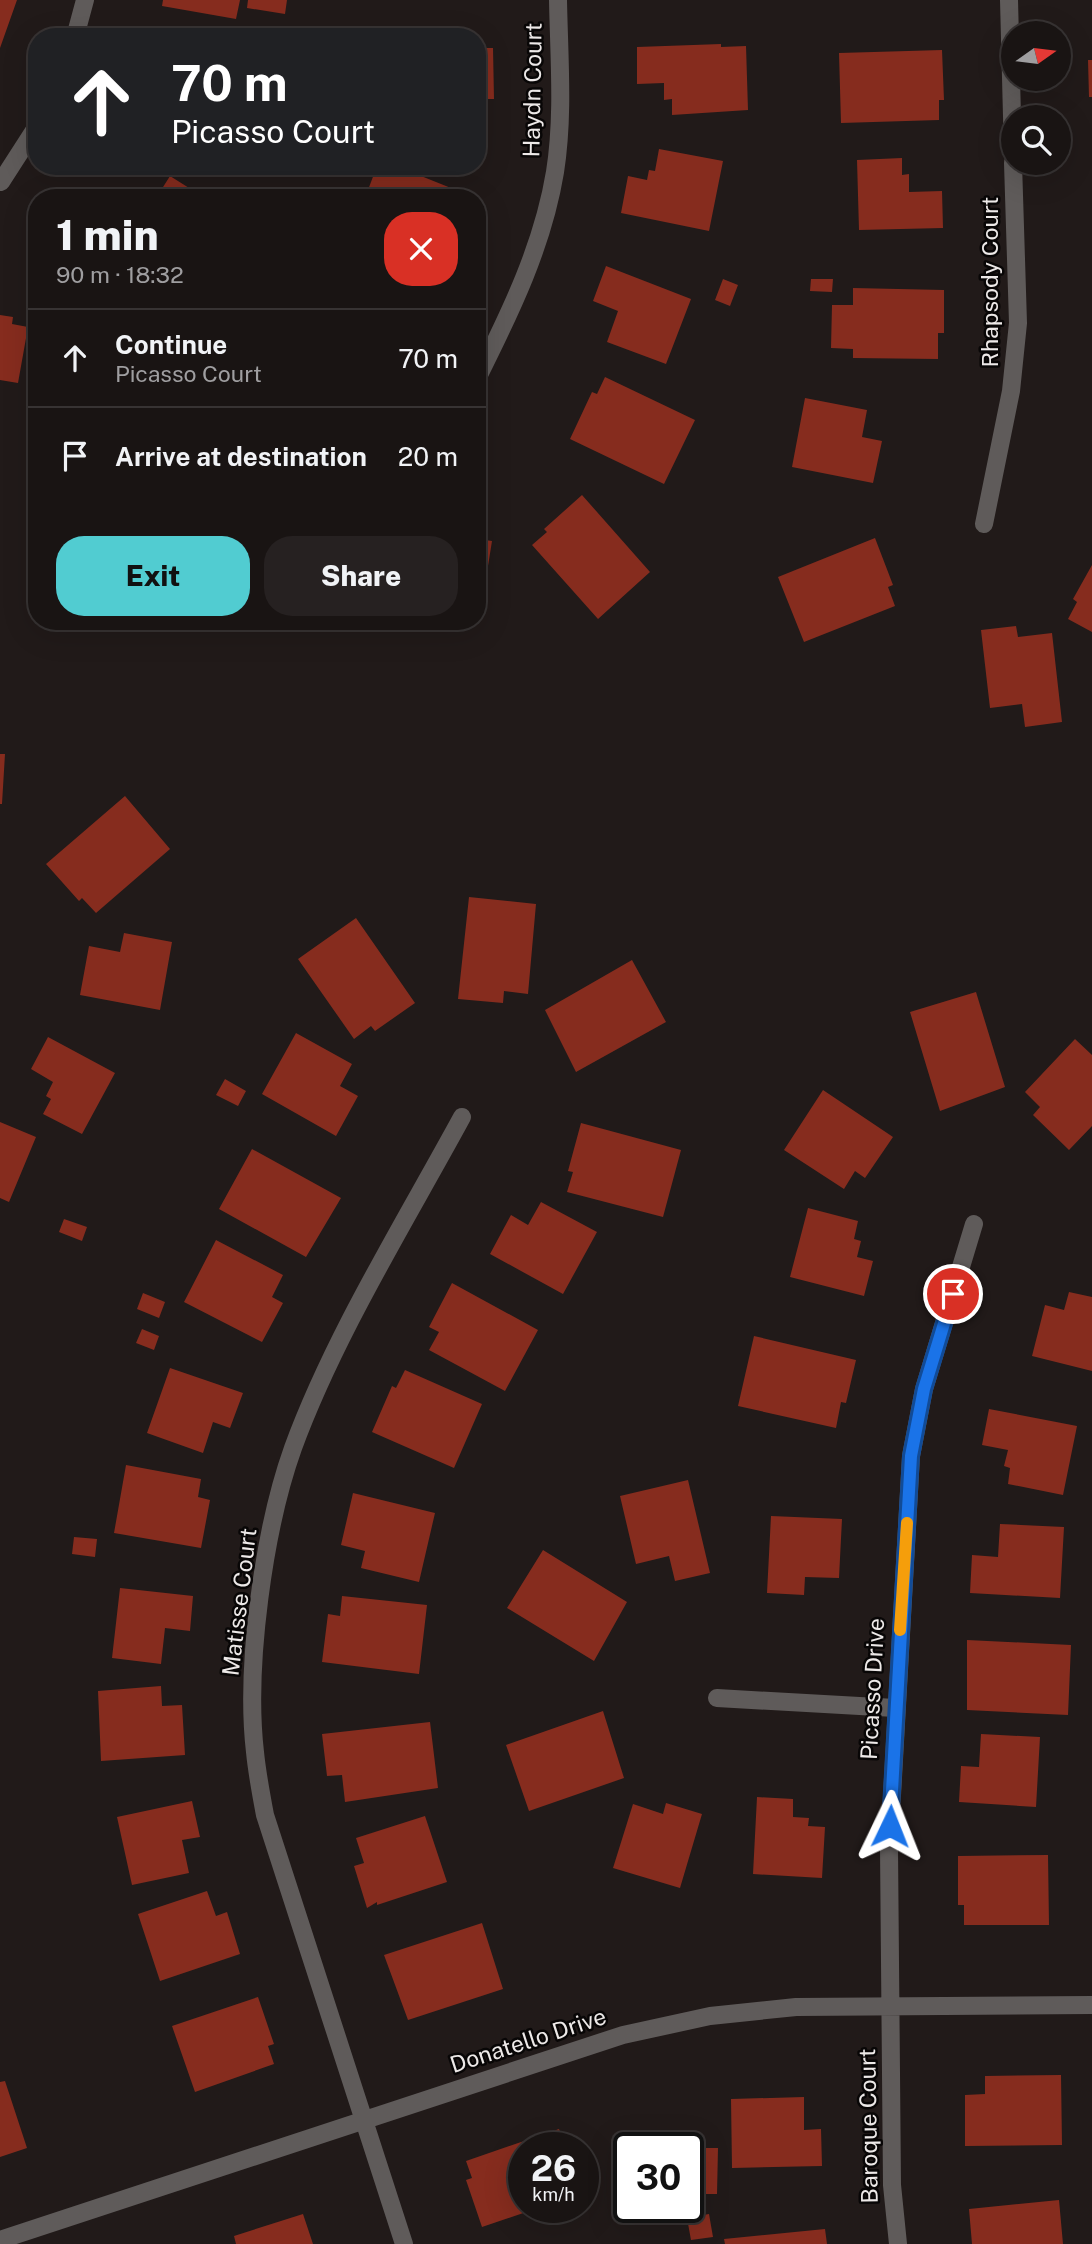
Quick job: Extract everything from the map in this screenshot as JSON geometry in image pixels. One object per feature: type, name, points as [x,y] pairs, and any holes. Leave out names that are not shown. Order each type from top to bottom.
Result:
[{"type":"street","points":[[77,28],[85,0]]},
{"type":"street","name":"Haydn Court","points":[[486,361],[516,300],[540,235],[555,172],[561,112],[558,0]]},
{"type":"street","points":[[1009,0],[1012,105]]},
{"type":"street","points":[[1,182],[28,140]]},
{"type":"street","name":"Rhapsody Court","points":[[984,524],[1011,391],[1018,323],[1013,175]]},
{"type":"street","name":"Matisse Court","points":[[404,2244],[265,1815],[254,1750],[252,1684],[272,1527],[293,1450],[320,1381],[462,1117]]},
{"type":"street","name":"Picasso Drive","points":[[890,2006],[889,1849],[911,1456],[918,1418],[974,1224]]},
{"type":"street","points":[[717,1698],[895,1708]]},
{"type":"street","name":"Donatello Drive","points":[[0,2240],[623,2035],[710,2016],[796,2007],[1092,2005]]},
{"type":"street","name":"Baroque Court","points":[[890,2006],[892,2185],[898,2244]]},
{"type":"building","points":[[0,0],[17,0],[0,48]]},
{"type":"building","points":[[163,0],[240,0],[236,19],[162,6]]},
{"type":"building","points":[[248,0],[287,0],[285,14],[247,8]]},
{"type":"building","points":[[721,44],[721,47],[746,46],[748,110],[672,115],[672,99],[664,100],[664,83],[637,84],[637,47]]},
{"type":"building","points":[[486,48],[493,48],[494,99],[486,99]]},
{"type":"building","points":[[942,50],[944,100],[939,100],[939,120],[841,123],[839,53]]},
{"type":"building","points":[[1088,60],[1092,60],[1092,97],[1089,97]]},
{"type":"building","points":[[659,149],[723,161],[709,231],[621,213],[628,176],[647,180],[649,170],[655,171]]},
{"type":"building","points":[[902,158],[902,175],[909,174],[909,192],[942,191],[943,228],[859,230],[857,160]]},
{"type":"building","points":[[374,175],[418,175],[454,189],[368,189]]},
{"type":"building","points":[[170,176],[191,189],[162,189]]},
{"type":"building","points":[[606,266],[691,299],[666,364],[607,342],[618,311],[593,301]]},
{"type":"building","points":[[723,279],[738,285],[730,306],[715,300]]},
{"type":"building","points":[[811,279],[833,279],[832,292],[810,291]]},
{"type":"building","points":[[853,288],[944,290],[944,333],[938,333],[938,359],[853,358],[853,349],[831,348],[832,305],[853,305]]},
{"type":"building","points":[[0,315],[13,317],[12,324],[28,327],[18,383],[0,380]]},
{"type":"building","points":[[605,377],[695,420],[664,484],[570,439],[592,392],[597,394]]},
{"type":"building","points":[[805,398],[867,410],[862,437],[882,441],[873,483],[792,467]]},
{"type":"building","points":[[582,495],[650,572],[598,619],[532,545],[547,532],[544,529]]},
{"type":"building","points":[[875,538],[893,585],[888,587],[895,606],[804,642],[778,577]]},
{"type":"building","points":[[486,540],[492,541],[486,578]]},
{"type":"building","points":[[1092,565],[1092,632],[1068,619],[1077,602],[1073,599]]},
{"type":"building","points":[[1016,626],[1018,637],[1052,633],[1062,722],[1025,727],[1022,704],[990,708],[981,630]]},
{"type":"building","points":[[0,754],[5,754],[2,804],[0,804]]},
{"type":"building","points":[[125,796],[170,849],[96,913],[82,898],[79,901],[46,864]]},
{"type":"building","points":[[469,897],[536,904],[528,994],[504,991],[503,1003],[458,999]]},
{"type":"building","points":[[356,918],[415,1003],[375,1031],[371,1026],[354,1039],[298,959]]},
{"type":"building","points":[[124,933],[172,942],[160,1010],[80,995],[89,946],[120,952]]},
{"type":"building","points":[[632,960],[666,1022],[576,1072],[545,1010]]},
{"type":"building","points":[[976,992],[1005,1087],[940,1111],[910,1012]]},
{"type":"building","points":[[296,1033],[352,1064],[340,1086],[358,1096],[336,1136],[262,1094]]},
{"type":"building","points":[[48,1037],[115,1073],[82,1134],[43,1114],[51,1099],[46,1096],[53,1082],[31,1069]]},
{"type":"building","points":[[1075,1039],[1092,1055],[1092,1126],[1069,1150],[1033,1115],[1040,1107],[1025,1092]]},
{"type":"building","points":[[225,1079],[246,1091],[238,1106],[216,1095]]},
{"type":"building","points":[[823,1090],[893,1137],[865,1178],[855,1171],[844,1189],[784,1150]]},
{"type":"building","points":[[0,1122],[36,1137],[9,1202],[0,1198]]},
{"type":"building","points":[[581,1123],[681,1150],[663,1217],[567,1192],[573,1172],[568,1171]]},
{"type":"building","points":[[252,1149],[341,1198],[306,1257],[219,1209]]},
{"type":"building","points":[[541,1202],[597,1232],[563,1294],[490,1254],[511,1215],[528,1225]]},
{"type":"building","points":[[808,1208],[858,1221],[854,1239],[861,1241],[857,1257],[873,1261],[864,1296],[790,1277]]},
{"type":"building","points":[[64,1219],[87,1227],[82,1241],[59,1232]]},
{"type":"building","points":[[216,1240],[283,1275],[272,1297],[283,1303],[262,1342],[184,1302]]},
{"type":"building","points":[[452,1283],[538,1330],[505,1391],[429,1350],[439,1332],[429,1327]]},
{"type":"building","points":[[1069,1292],[1092,1297],[1092,1371],[1032,1356],[1045,1305],[1064,1310]]},
{"type":"building","points":[[143,1293],[165,1302],[159,1318],[137,1309]]},
{"type":"building","points":[[142,1329],[159,1336],[154,1350],[136,1343]]},
{"type":"building","points":[[754,1336],[856,1360],[846,1403],[841,1402],[836,1428],[738,1406]]},
{"type":"building","points":[[170,1368],[243,1393],[230,1428],[213,1422],[203,1453],[147,1433]]},
{"type":"building","points":[[405,1370],[482,1404],[454,1468],[372,1432],[392,1386],[396,1388]]},
{"type":"building","points":[[989,1409],[1077,1426],[1063,1495],[1008,1484],[1010,1468],[1004,1466],[1008,1450],[982,1445]]},
{"type":"building","points":[[126,1465],[201,1479],[198,1497],[210,1500],[201,1548],[114,1533]]},
{"type":"building","points":[[688,1480],[710,1573],[675,1581],[669,1556],[636,1564],[620,1496]]},
{"type":"building","points":[[353,1493],[435,1513],[419,1582],[361,1568],[365,1551],[341,1545]]},
{"type":"building","points":[[771,1516],[842,1519],[839,1578],[805,1577],[804,1595],[767,1593]]},
{"type":"building","points":[[1000,1524],[1064,1527],[1060,1598],[970,1593],[972,1555],[998,1557]]},
{"type":"building","points":[[74,1537],[97,1539],[95,1557],[72,1554]]},
{"type":"building","points":[[543,1550],[627,1602],[594,1661],[507,1608]]},
{"type":"building","points":[[120,1588],[193,1596],[190,1631],[165,1628],[161,1664],[112,1658]]},
{"type":"building","points":[[342,1596],[427,1605],[419,1674],[322,1662],[328,1614],[340,1616]]},
{"type":"building","points":[[967,1640],[1071,1645],[1068,1715],[967,1710]]},
{"type":"building","points":[[161,1686],[162,1706],[182,1705],[185,1755],[101,1761],[98,1691]]},
{"type":"building","points":[[603,1711],[624,1778],[529,1811],[506,1745]]},
{"type":"building","points":[[430,1722],[438,1788],[345,1802],[342,1775],[327,1776],[322,1734]]},
{"type":"building","points":[[981,1734],[1040,1737],[1036,1807],[959,1802],[961,1766],[979,1767]]},
{"type":"building","points":[[757,1797],[793,1799],[793,1817],[809,1818],[808,1826],[825,1827],[822,1878],[753,1874]]},
{"type":"building","points":[[192,1801],[200,1837],[182,1840],[189,1873],[132,1885],[117,1817]]},
{"type":"building","points":[[666,1803],[702,1814],[680,1888],[613,1868],[633,1804],[663,1814]]},
{"type":"building","points":[[425,1816],[447,1882],[377,1905],[377,1902],[367,1908],[354,1866],[364,1863],[356,1838]]},
{"type":"building","points":[[1048,1855],[1049,1925],[964,1925],[964,1905],[958,1905],[958,1856]]},
{"type":"building","points":[[207,1891],[216,1916],[227,1912],[240,1954],[160,1981],[138,1914]]},
{"type":"building","points":[[482,1923],[503,1989],[408,2020],[384,1955]]},
{"type":"building","points":[[258,1997],[274,2044],[268,2046],[274,2064],[195,2092],[172,2026]]},
{"type":"building","points":[[1061,2075],[1062,2145],[965,2146],[965,2095],[985,2094],[985,2076]]},
{"type":"building","points":[[5,2081],[27,2148],[0,2157],[0,2082]]},
{"type":"building","points":[[804,2097],[804,2130],[821,2129],[822,2166],[732,2168],[731,2099]]},
{"type":"building","points":[[508,2147],[508,2218],[482,2227],[466,2180],[472,2178],[466,2161]]},
{"type":"building","points":[[704,2148],[718,2148],[717,2194],[704,2194]]},
{"type":"building","points":[[1059,2200],[1063,2244],[972,2244],[969,2209]]},
{"type":"building","points":[[303,2214],[313,2244],[236,2244],[234,2236]]},
{"type":"building","points":[[709,2214],[713,2237],[691,2240],[688,2223],[704,2223],[704,2215]]},
{"type":"building","points":[[825,2229],[827,2244],[725,2244],[724,2239]]},
{"type":"slow traffic","points":[[900,1630],[907,1523]]},
{"type":"route","points":[[890,1826],[911,1456],[924,1389],[953,1294]]}]
